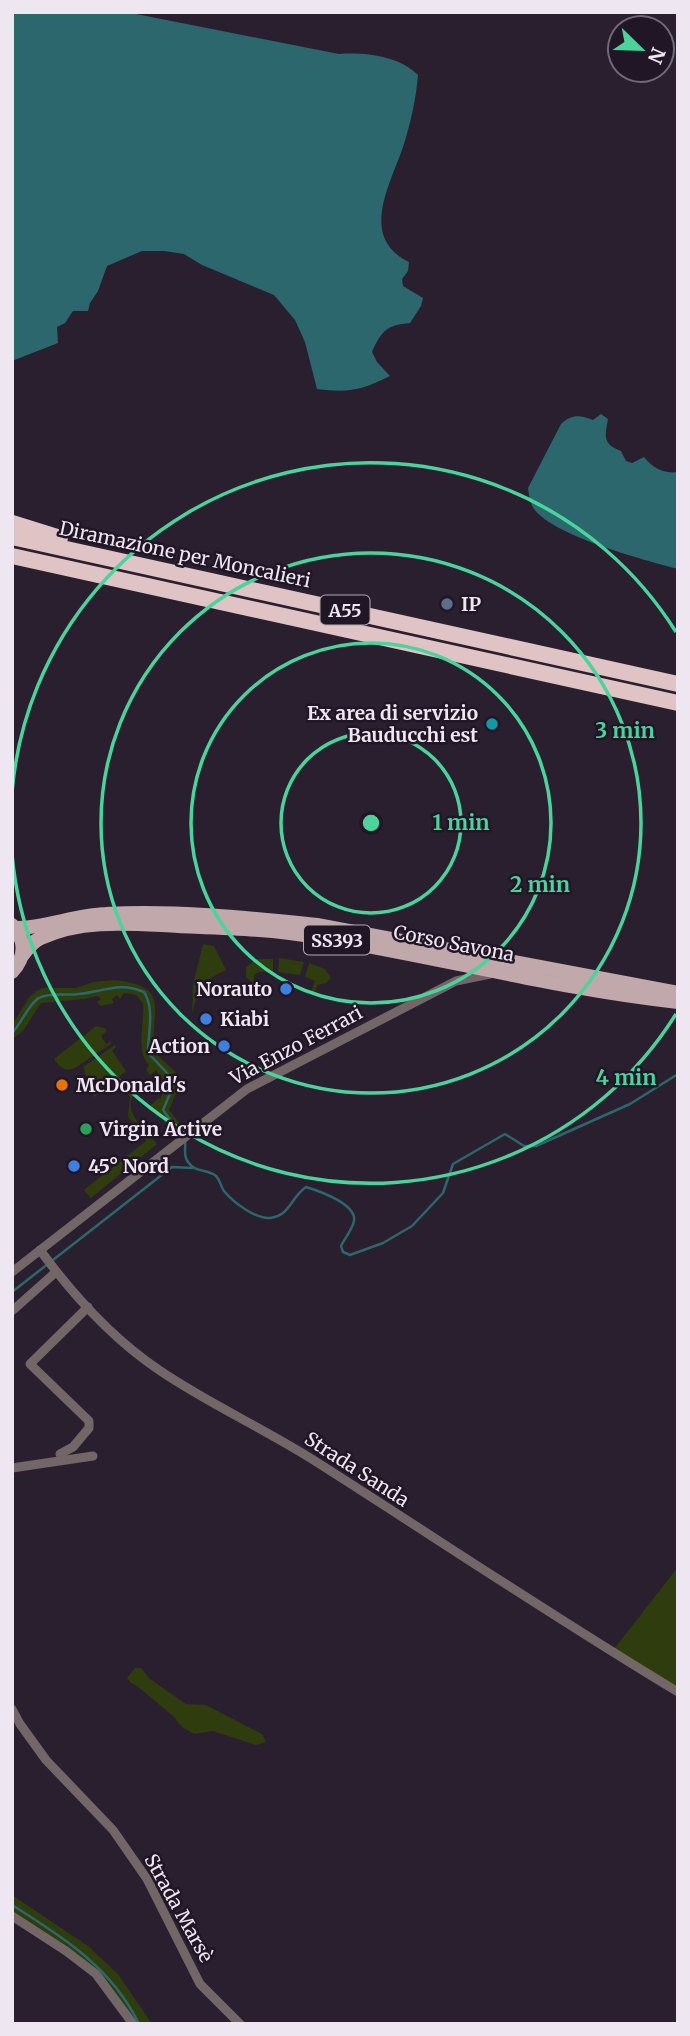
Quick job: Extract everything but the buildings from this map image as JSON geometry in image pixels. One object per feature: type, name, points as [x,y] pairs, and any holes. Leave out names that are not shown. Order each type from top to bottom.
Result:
[{"type":"highway","points":[[12,523],[64,539],[110,558]]},
{"type":"highway","name":"Diramazione per Moncalieri","points":[[12,537],[678,684]]},
{"type":"highway","name":"Diramazione per Moncalieri","points":[[12,556],[678,703]]},
{"type":"highway","points":[[12,567],[49,573],[83,571]]},
{"type":"main road","name":"Corso Savona","points":[[22,956],[23,946],[14,926],[33,927],[108,914],[272,920],[317,925],[656,994]]},
{"type":"main road","name":"Corso Savona","points":[[12,972],[31,944],[40,938],[88,926],[129,924],[315,936],[502,972],[656,994]]},
{"type":"main road","points":[[656,994],[678,992]]},
{"type":"main road","points":[[656,994],[678,1003]]},
{"type":"street","name":"Via Enzo Ferrari","points":[[12,1272],[247,1089],[462,978],[502,972]]},
{"type":"street","name":"Strada Sanda","points":[[40,1250],[88,1307],[130,1348],[160,1371],[312,1459],[536,1605],[678,1692]]},
{"type":"street","points":[[12,1311],[52,1267]]},
{"type":"street","points":[[60,1454],[73,1447],[89,1428],[89,1421],[30,1364],[88,1307]]},
{"type":"street","points":[[12,1468],[93,1456]]},
{"type":"street","name":"Strada Marsè","points":[[12,1709],[46,1760],[113,1830],[147,1879],[200,1984],[240,2024]]},
{"type":"street","points":[[12,1916],[96,1974],[133,2024]]},
{"type":"shaded area","points":[[12,12],[126,12],[339,54],[392,59],[418,75],[411,118],[382,208],[381,224],[393,251],[409,262],[408,271],[402,279],[403,286],[423,298],[410,323],[386,330],[372,352],[390,376],[355,389],[317,389],[305,342],[295,320],[274,295],[202,265],[184,254],[164,251],[142,251],[107,266],[88,311],[73,311],[65,323],[57,327],[58,343],[12,361]]},
{"type":"shaded area","points":[[601,414],[608,419],[606,439],[621,451],[626,461],[632,463],[644,457],[659,469],[678,472],[678,569],[579,537],[545,519],[533,507],[528,488],[561,424],[580,416],[593,420]]},
{"type":"shaded area","points":[[203,944],[214,946],[226,970],[201,987],[192,1014],[193,985]]},
{"type":"shaded area","points":[[279,958],[304,962],[300,975],[278,972]]},
{"type":"shaded area","points":[[257,959],[273,959],[273,971],[254,975],[253,984],[246,977],[246,967]]},
{"type":"shaded area","points":[[309,963],[325,969],[331,978],[318,985],[314,993],[311,992],[315,981],[305,977]]},
{"type":"shaded area","points":[[115,980],[134,983],[152,995],[155,1004],[155,1052],[175,1072],[179,1081],[169,1110],[184,1129],[175,1136],[150,1106],[159,1098],[160,1100],[166,1085],[156,1070],[150,1075],[146,1070],[149,1065],[141,1044],[143,1003],[136,995],[124,993],[120,999],[117,995],[112,999],[114,1003],[100,1006],[97,1002],[101,999],[98,996],[41,1003],[23,1031],[12,1039],[12,1025],[30,996],[37,991],[43,988],[76,988],[93,982]]},
{"type":"shaded area","points":[[96,1026],[105,1028],[107,1031],[101,1036],[106,1044],[111,1041],[111,1044],[75,1068],[65,1069],[60,1066],[54,1059]]},
{"type":"shaded area","points":[[115,1045],[112,1051],[126,1071],[94,1097],[83,1067]]},
{"type":"shaded area","points":[[127,1088],[133,1095],[133,1115],[157,1144],[91,1198],[84,1190],[146,1141],[128,1116],[130,1097],[125,1090]]},
{"type":"shaded area","points":[[678,1567],[678,1689],[614,1649]]},
{"type":"shaded area","points":[[135,1668],[141,1668],[150,1679],[186,1704],[206,1705],[262,1734],[266,1742],[256,1745],[213,1731],[194,1734],[182,1727],[173,1716],[131,1683],[127,1678]]},
{"type":"shaded area","points":[[12,1895],[88,1946],[118,1974],[152,2024],[136,2024],[115,1993],[57,1940],[12,1912]]},
{"type":"waterway","points":[[12,1033],[32,1004],[43,996],[78,994],[119,987],[144,992],[150,1013],[148,1053],[171,1077],[172,1089],[163,1110],[182,1136]]},
{"type":"waterway","points":[[185,1141],[186,1160],[198,1169],[216,1176],[228,1195],[258,1216],[270,1218],[282,1214],[306,1187],[344,1204],[350,1209],[354,1221],[341,1246],[343,1252],[350,1255],[383,1243],[412,1226],[443,1193],[453,1164],[505,1134],[524,1146],[536,1146],[630,1104],[678,1074]]},
{"type":"waterway","points":[[12,1292],[172,1167],[192,1168]]},
{"type":"waterway","points":[[12,1905],[50,1929],[100,1970],[115,1986],[139,2024]]},
{"type":"place","name":"IP","points":[[447,604]]},
{"type":"place","name":"Ex area di servizio Bauducchi est","points":[[492,724]]},
{"type":"place","name":"Norauto","points":[[286,989]]},
{"type":"place","name":"Kiabi","points":[[206,1019]]},
{"type":"place","name":"Action","points":[[224,1046]]},
{"type":"place","name":"McDonald's","points":[[62,1085]]},
{"type":"place","name":"Virgin Active","points":[[86,1129]]},
{"type":"place","name":"45° Nord","points":[[74,1166]]}]
